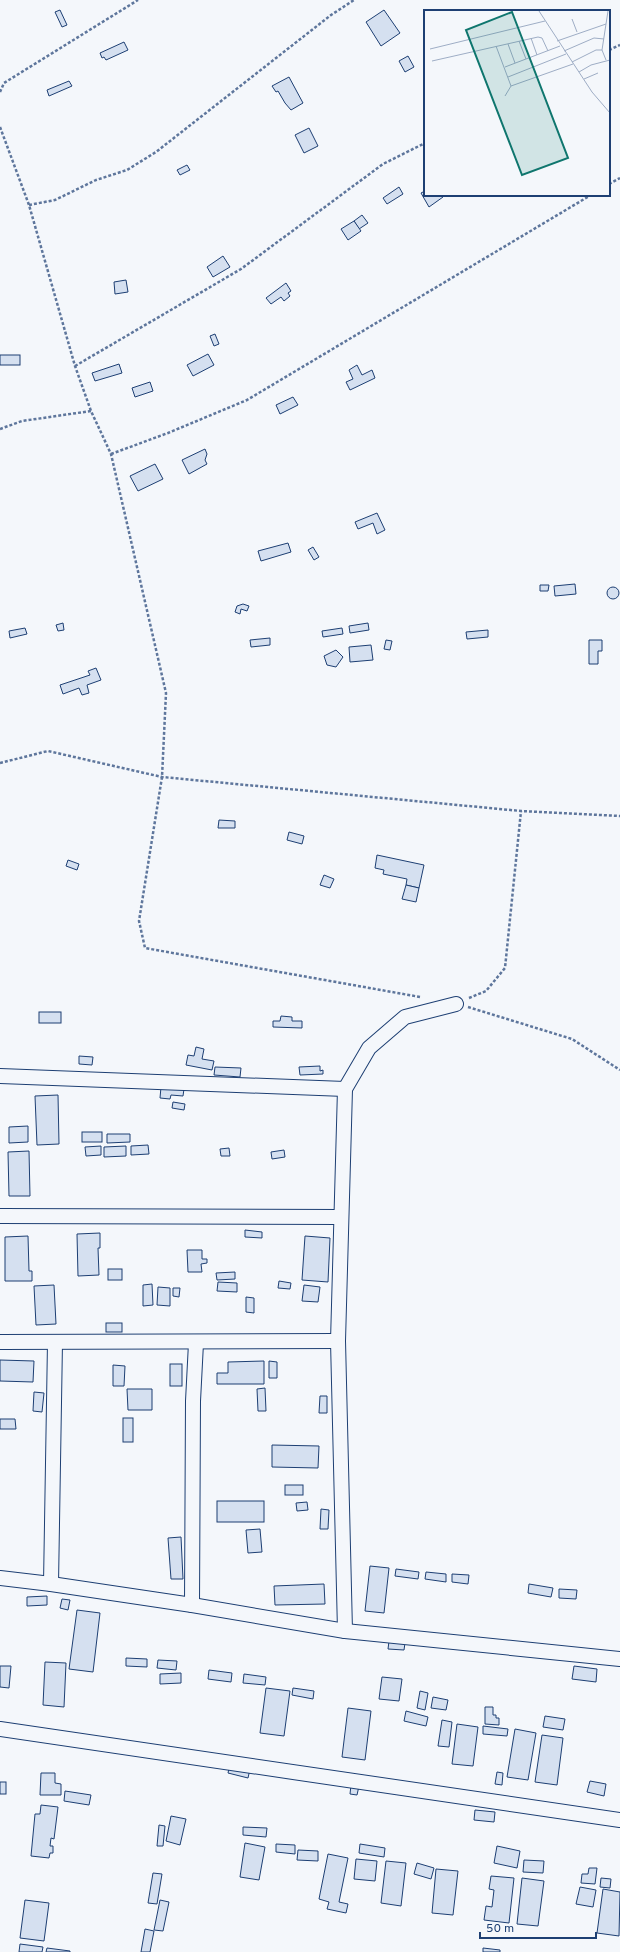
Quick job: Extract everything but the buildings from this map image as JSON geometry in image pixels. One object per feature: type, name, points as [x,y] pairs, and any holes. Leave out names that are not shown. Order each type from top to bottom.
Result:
[{"type":"street","points":[[345,1631],[338,1341],[345,1089],[369,1048],[405,1017],[456,1004]]},
{"type":"street","points":[[0,1076],[345,1089]]},
{"type":"street","points":[[0,1216],[342,1217]]},
{"type":"street","points":[[0,1342],[196,1343],[338,1341]]},
{"type":"street","points":[[51,1584],[55,1342]]},
{"type":"street","points":[[192,1605],[196,1343]]},
{"type":"street","points":[[0,1578],[192,1605],[345,1631],[620,1659]]},
{"type":"street","points":[[0,1729],[620,1820]]},
{"type":"path","points":[[0,92],[4,83],[138,0]]},
{"type":"path","points":[[29,205],[55,200],[96,180],[127,170],[156,152],[330,15],[354,0]]},
{"type":"path","points":[[610,50],[620,45]]},
{"type":"path","points":[[0,127],[29,205],[75,366],[91,412],[110,454],[166,693],[162,777],[139,921],[145,948],[425,998]]},
{"type":"path","points":[[75,366],[241,269],[383,164],[424,144]]},
{"type":"path","points":[[610,183],[620,178]]},
{"type":"path","points":[[110,454],[168,433],[247,400],[590,196]]},
{"type":"path","points":[[0,428],[22,421],[91,412]]},
{"type":"path","points":[[0,762],[48,751],[162,777],[521,811],[620,816]]},
{"type":"path","points":[[456,1004],[486,991],[505,968],[521,811]]},
{"type":"path","points":[[456,1004],[572,1039],[620,1070]]}]
